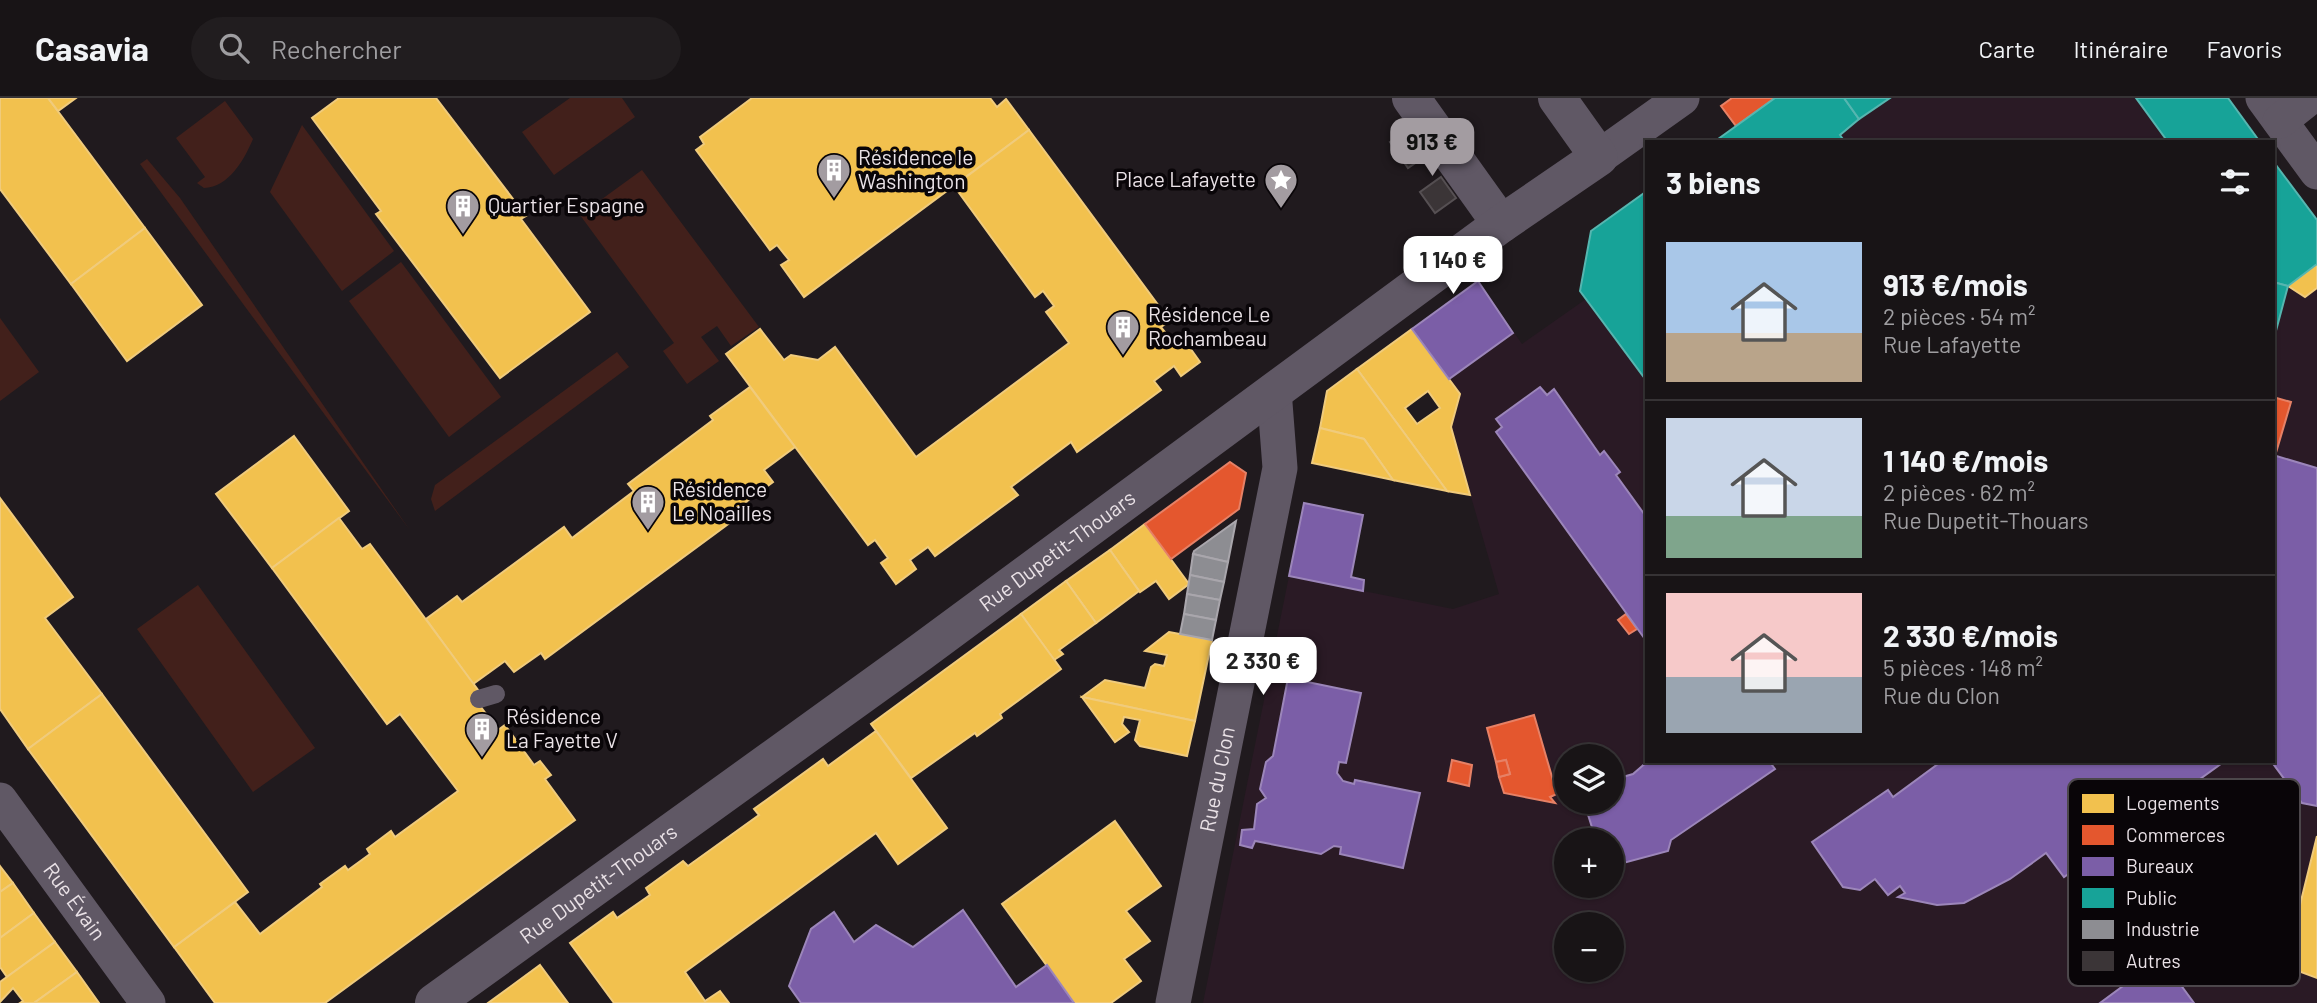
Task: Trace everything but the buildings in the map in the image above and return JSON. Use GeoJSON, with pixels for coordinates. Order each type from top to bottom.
{"type":"FeatureCollection","features":[{"type":"Feature","properties":{"kind":"street"},"geometry":{"type":"LineString","coordinates":[[1411,98],[1501,223]]}},
{"type":"Feature","properties":{"kind":"street"},"geometry":{"type":"LineString","coordinates":[[1557,98],[1599,157]]}},
{"type":"Feature","properties":{"kind":"street","name":"Rue Dupetit-Thouars"},"geometry":{"type":"LineString","coordinates":[[433,1003],[898,668],[1501,223],[1682,98]]}},
{"type":"Feature","properties":{"kind":"street"},"geometry":{"type":"LineString","coordinates":[[2309,98],[2271,109],[2317,172]]}},
{"type":"Feature","properties":{"kind":"street","name":"Rue du Clon"},"geometry":{"type":"LineString","coordinates":[[1174,1003],[1200,855],[1280,468],[1274,390]]}},
{"type":"Feature","properties":{"kind":"street","name":"Rue Évain"},"geometry":{"type":"LineString","coordinates":[[0,800],[148,1003]]}},
{"type":"Feature","properties":{"kind":"shaded area"},"geometry":{"type":"Polygon","coordinates":[[[570,98],[622,98],[635,117],[554,175],[522,132],[570,98]]]}},
{"type":"Feature","properties":{"kind":"shaded area"},"geometry":{"type":"Polygon","coordinates":[[[1732,98],[2228,98],[2259,140],[1717,140],[1736,126],[1721,106],[1732,98]]]}},
{"type":"Feature","properties":{"kind":"shaded area"},"geometry":{"type":"Polygon","coordinates":[[[225,101],[253,139],[228,178],[204,188],[197,183],[205,177],[176,138],[225,101]]]}},
{"type":"Feature","properties":{"kind":"shaded area"},"geometry":{"type":"Polygon","coordinates":[[[302,125],[394,251],[342,291],[270,192],[302,125]]]}},
{"type":"Feature","properties":{"kind":"shaded area"},"geometry":{"type":"Polygon","coordinates":[[[147,159],[180,198],[409,529],[140,164],[147,159]]]}},
{"type":"Feature","properties":{"kind":"shaded area"},"geometry":{"type":"Polygon","coordinates":[[[2275,164],[2317,220],[2317,836],[2300,905],[2300,779],[2068,779],[2068,986],[2300,986],[2300,972],[2317,978],[2317,1003],[1203,1003],[1289,576],[1453,609],[1499,594],[1451,427],[1460,394],[1412,329],[1478,281],[1522,344],[1586,299],[1591,231],[1645,192],[1645,763],[2275,763],[2275,164]]]}},
{"type":"Feature","properties":{"kind":"shaded area"},"geometry":{"type":"Polygon","coordinates":[[[642,170],[759,327],[731,346],[717,326],[701,337],[719,361],[687,384],[663,351],[674,343],[580,215],[642,170]]]}},
{"type":"Feature","properties":{"kind":"shaded area"},"geometry":{"type":"Polygon","coordinates":[[[401,262],[501,397],[449,437],[349,301],[401,262]]]}},
{"type":"Feature","properties":{"kind":"shaded area"},"geometry":{"type":"Polygon","coordinates":[[[0,318],[39,372],[0,401],[0,318]]]}},
{"type":"Feature","properties":{"kind":"shaded area"},"geometry":{"type":"Polygon","coordinates":[[[617,352],[629,367],[435,511],[431,499],[435,485],[617,352]]]}},
{"type":"Feature","properties":{"kind":"shaded area"},"geometry":{"type":"Polygon","coordinates":[[[198,585],[315,748],[253,792],[137,629],[198,585]]]}},
{"type":"Feature","properties":{"kind":"place","name":"Résidence le Washington"},"geometry":{"type":"Point","coordinates":[834,200]}},
{"type":"Feature","properties":{"kind":"place","name":"Place Lafayette"},"geometry":{"type":"Point","coordinates":[1281,210]}},
{"type":"Feature","properties":{"kind":"place","name":"Quartier Espagne"},"geometry":{"type":"Point","coordinates":[463,236]}},
{"type":"Feature","properties":{"kind":"place","name":"Résidence Le Rochambeau"},"geometry":{"type":"Point","coordinates":[1123,357]}},
{"type":"Feature","properties":{"kind":"place","name":"Résidence Le Noailles"},"geometry":{"type":"Point","coordinates":[648,532]}},
{"type":"Feature","properties":{"kind":"place","name":"Résidence La Fayette V"},"geometry":{"type":"Point","coordinates":[482,759]}}]}
